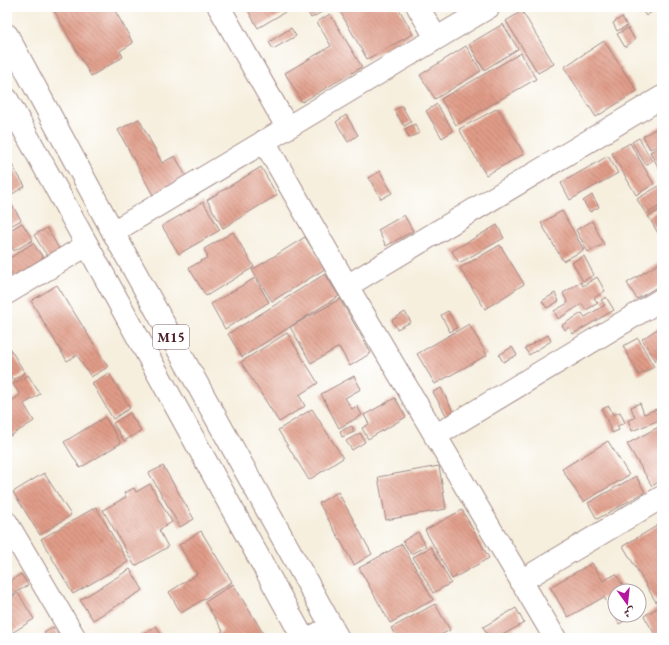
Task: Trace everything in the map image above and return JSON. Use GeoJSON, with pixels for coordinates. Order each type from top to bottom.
{"type":"FeatureCollection","features":[{"type":"Feature","properties":{"kind":"main road"},"geometry":{"type":"LineString","coordinates":[[219,7],[286,127]]}},
{"type":"Feature","properties":{"kind":"main road"},"geometry":{"type":"LineString","coordinates":[[418,7],[436,38]]}},
{"type":"Feature","properties":{"kind":"main road"},"geometry":{"type":"LineString","coordinates":[[113,232],[286,127],[489,7]]}},
{"type":"Feature","properties":{"kind":"main road","name":"M15"},"geometry":{"type":"LineString","coordinates":[[7,35],[113,232],[335,632]]}},
{"type":"Feature","properties":{"kind":"main road"},"geometry":{"type":"LineString","coordinates":[[347,286],[662,97]]}},
{"type":"Feature","properties":{"kind":"main road","name":"M15"},"geometry":{"type":"LineString","coordinates":[[7,99],[303,638]]}},
{"type":"Feature","properties":{"kind":"main road"},"geometry":{"type":"LineString","coordinates":[[264,141],[347,286],[555,638]]}},
{"type":"Feature","properties":{"kind":"main road"},"geometry":{"type":"LineString","coordinates":[[7,293],[87,245]]}},
{"type":"Feature","properties":{"kind":"main road"},"geometry":{"type":"LineString","coordinates":[[435,436],[662,299]]}},
{"type":"Feature","properties":{"kind":"main road"},"geometry":{"type":"LineString","coordinates":[[521,581],[662,497]]}},
{"type":"Feature","properties":{"kind":"main road"},"geometry":{"type":"LineString","coordinates":[[7,523],[75,638]]}},
{"type":"Feature","properties":{"kind":"main road"},"geometry":{"type":"LineString","coordinates":[[310,638],[335,632]]}},
{"type":"Feature","properties":{"kind":"building"},"geometry":{"type":"Polygon","coordinates":[[[52,7],[113,7],[133,43],[120,51],[123,57],[91,76],[52,7]]]}},
{"type":"Feature","properties":{"kind":"building"},"geometry":{"type":"Polygon","coordinates":[[[246,7],[283,7],[285,12],[258,28],[246,7]]]}},
{"type":"Feature","properties":{"kind":"building"},"geometry":{"type":"Polygon","coordinates":[[[305,7],[328,7],[329,8],[311,18],[305,7]]]}},
{"type":"Feature","properties":{"kind":"building"},"geometry":{"type":"Polygon","coordinates":[[[398,7],[413,34],[367,59],[338,8],[398,7]]]}},
{"type":"Feature","properties":{"kind":"building"},"geometry":{"type":"Polygon","coordinates":[[[640,7],[659,7],[646,16],[640,7]]]}},
{"type":"Feature","properties":{"kind":"building"},"geometry":{"type":"Polygon","coordinates":[[[522,11],[554,64],[538,73],[506,21],[522,11]]]}},
{"type":"Feature","properties":{"kind":"building"},"geometry":{"type":"Polygon","coordinates":[[[330,14],[362,67],[302,102],[285,73],[331,46],[317,22],[330,14]]]}},
{"type":"Feature","properties":{"kind":"building"},"geometry":{"type":"Polygon","coordinates":[[[622,17],[627,26],[617,31],[613,23],[622,17]]]}},
{"type":"Feature","properties":{"kind":"building"},"geometry":{"type":"Polygon","coordinates":[[[503,24],[518,49],[484,70],[469,44],[503,24]]]}},
{"type":"Feature","properties":{"kind":"building"},"geometry":{"type":"Polygon","coordinates":[[[291,28],[296,36],[273,49],[269,42],[291,28]]]}},
{"type":"Feature","properties":{"kind":"building"},"geometry":{"type":"Polygon","coordinates":[[[628,28],[635,40],[625,47],[617,34],[628,28]]]}},
{"type":"Feature","properties":{"kind":"building"},"geometry":{"type":"Polygon","coordinates":[[[604,41],[637,91],[596,117],[564,67],[604,41]]]}},
{"type":"Feature","properties":{"kind":"building"},"geometry":{"type":"Polygon","coordinates":[[[466,46],[481,71],[435,99],[420,75],[466,46]]]}},
{"type":"Feature","properties":{"kind":"building"},"geometry":{"type":"Polygon","coordinates":[[[521,53],[536,79],[456,125],[441,99],[521,53]]]}},
{"type":"Feature","properties":{"kind":"building"},"geometry":{"type":"Polygon","coordinates":[[[437,104],[453,131],[442,138],[426,111],[437,104]]]}},
{"type":"Feature","properties":{"kind":"building"},"geometry":{"type":"Polygon","coordinates":[[[402,106],[411,122],[404,126],[394,110],[402,106]]]}},
{"type":"Feature","properties":{"kind":"building"},"geometry":{"type":"Polygon","coordinates":[[[498,108],[524,154],[486,175],[459,129],[498,108]]]}},
{"type":"Feature","properties":{"kind":"building"},"geometry":{"type":"Polygon","coordinates":[[[346,115],[358,135],[348,142],[336,122],[346,115]]]}},
{"type":"Feature","properties":{"kind":"building"},"geometry":{"type":"Polygon","coordinates":[[[139,119],[162,163],[175,156],[187,178],[153,195],[118,130],[139,119]]]}},
{"type":"Feature","properties":{"kind":"building"},"geometry":{"type":"Polygon","coordinates":[[[415,124],[419,133],[409,138],[405,129],[415,124]]]}},
{"type":"Feature","properties":{"kind":"building"},"geometry":{"type":"Polygon","coordinates":[[[662,125],[662,143],[650,149],[643,136],[662,125]]]}},
{"type":"Feature","properties":{"kind":"building"},"geometry":{"type":"Polygon","coordinates":[[[639,138],[652,161],[646,165],[632,142],[639,138]]]}},
{"type":"Feature","properties":{"kind":"building"},"geometry":{"type":"Polygon","coordinates":[[[630,143],[654,184],[636,195],[612,153],[630,143]]]}},
{"type":"Feature","properties":{"kind":"building"},"geometry":{"type":"Polygon","coordinates":[[[662,145],[662,174],[650,152],[662,145]]]}},
{"type":"Feature","properties":{"kind":"building"},"geometry":{"type":"Polygon","coordinates":[[[608,156],[618,173],[570,200],[561,183],[608,156]]]}},
{"type":"Feature","properties":{"kind":"building"},"geometry":{"type":"Polygon","coordinates":[[[7,157],[25,186],[11,195],[7,188],[7,157]]]}},
{"type":"Feature","properties":{"kind":"building"},"geometry":{"type":"Polygon","coordinates":[[[261,167],[277,195],[223,228],[207,200],[261,167]]]}},
{"type":"Feature","properties":{"kind":"building"},"geometry":{"type":"Polygon","coordinates":[[[380,171],[392,193],[381,199],[369,178],[380,171]]]}},
{"type":"Feature","properties":{"kind":"building"},"geometry":{"type":"Polygon","coordinates":[[[662,184],[662,205],[646,214],[637,199],[662,184]]]}},
{"type":"Feature","properties":{"kind":"building"},"geometry":{"type":"Polygon","coordinates":[[[592,195],[599,207],[590,212],[583,201],[592,195]]]}},
{"type":"Feature","properties":{"kind":"building"},"geometry":{"type":"Polygon","coordinates":[[[203,202],[220,230],[179,254],[162,226],[203,202]]]}},
{"type":"Feature","properties":{"kind":"building"},"geometry":{"type":"Polygon","coordinates":[[[11,203],[21,220],[7,228],[7,205],[11,203]]]}},
{"type":"Feature","properties":{"kind":"building"},"geometry":{"type":"Polygon","coordinates":[[[662,209],[662,240],[648,216],[662,209]]]}},
{"type":"Feature","properties":{"kind":"building"},"geometry":{"type":"Polygon","coordinates":[[[562,211],[584,250],[563,261],[541,223],[562,211]]]}},
{"type":"Feature","properties":{"kind":"building"},"geometry":{"type":"Polygon","coordinates":[[[404,215],[413,231],[386,246],[378,230],[404,215]]]}},
{"type":"Feature","properties":{"kind":"building"},"geometry":{"type":"Polygon","coordinates":[[[592,221],[604,244],[588,252],[576,230],[592,221]]]}},
{"type":"Feature","properties":{"kind":"building"},"geometry":{"type":"Polygon","coordinates":[[[22,223],[33,240],[14,251],[7,239],[7,232],[22,223]]]}},
{"type":"Feature","properties":{"kind":"building"},"geometry":{"type":"Polygon","coordinates":[[[497,225],[504,238],[459,263],[452,251],[497,225]]]}},
{"type":"Feature","properties":{"kind":"building"},"geometry":{"type":"Polygon","coordinates":[[[47,228],[61,252],[49,259],[34,235],[47,228]]]}},
{"type":"Feature","properties":{"kind":"building"},"geometry":{"type":"Polygon","coordinates":[[[233,232],[254,267],[206,296],[189,268],[208,257],[204,249],[233,232]]]}},
{"type":"Feature","properties":{"kind":"building"},"geometry":{"type":"Polygon","coordinates":[[[305,237],[325,269],[272,301],[252,270],[305,237]]]}},
{"type":"Feature","properties":{"kind":"building"},"geometry":{"type":"Polygon","coordinates":[[[33,243],[46,262],[16,281],[7,266],[7,260],[33,243]]]}},
{"type":"Feature","properties":{"kind":"building"},"geometry":{"type":"Polygon","coordinates":[[[500,245],[524,284],[485,309],[460,268],[500,245]]]}},
{"type":"Feature","properties":{"kind":"building"},"geometry":{"type":"Polygon","coordinates":[[[584,256],[594,275],[583,281],[572,262],[584,256]]]}},
{"type":"Feature","properties":{"kind":"building"},"geometry":{"type":"Polygon","coordinates":[[[660,263],[662,265],[662,284],[637,299],[627,283],[660,263]]]}},
{"type":"Feature","properties":{"kind":"building"},"geometry":{"type":"Polygon","coordinates":[[[325,274],[339,296],[242,357],[228,334],[325,274]]]}},
{"type":"Feature","properties":{"kind":"building"},"geometry":{"type":"Polygon","coordinates":[[[597,277],[605,291],[594,298],[598,303],[586,310],[582,304],[558,319],[554,311],[568,303],[563,293],[581,282],[583,286],[597,277]]]}},
{"type":"Feature","properties":{"kind":"building"},"geometry":{"type":"Polygon","coordinates":[[[255,278],[269,302],[225,329],[211,304],[255,278]]]}},
{"type":"Feature","properties":{"kind":"building"},"geometry":{"type":"Polygon","coordinates":[[[57,285],[108,367],[91,377],[77,355],[67,361],[31,301],[57,285]]]}},
{"type":"Feature","properties":{"kind":"building"},"geometry":{"type":"Polygon","coordinates":[[[555,293],[559,301],[547,308],[542,301],[555,293]]]}},
{"type":"Feature","properties":{"kind":"building"},"geometry":{"type":"Polygon","coordinates":[[[606,297],[614,310],[573,334],[569,327],[565,330],[562,325],[582,313],[585,317],[605,305],[601,300],[606,297]]]}},
{"type":"Feature","properties":{"kind":"building"},"geometry":{"type":"Polygon","coordinates":[[[340,299],[371,353],[350,366],[339,347],[311,363],[290,327],[340,299]]]}},
{"type":"Feature","properties":{"kind":"building"},"geometry":{"type":"Polygon","coordinates":[[[448,311],[457,328],[450,332],[441,315],[448,311]]]}},
{"type":"Feature","properties":{"kind":"building"},"geometry":{"type":"Polygon","coordinates":[[[405,312],[411,322],[397,329],[392,320],[405,312]]]}},
{"type":"Feature","properties":{"kind":"building"},"geometry":{"type":"Polygon","coordinates":[[[469,324],[487,355],[435,384],[417,354],[469,324]]]}},
{"type":"Feature","properties":{"kind":"building"},"geometry":{"type":"Polygon","coordinates":[[[662,326],[662,357],[656,361],[642,339],[662,326]]]}},
{"type":"Feature","properties":{"kind":"building"},"geometry":{"type":"Polygon","coordinates":[[[287,333],[318,383],[299,395],[305,406],[279,422],[241,362],[287,333]]]}},
{"type":"Feature","properties":{"kind":"building"},"geometry":{"type":"Polygon","coordinates":[[[548,335],[551,341],[529,355],[525,348],[548,335]]]}},
{"type":"Feature","properties":{"kind":"building"},"geometry":{"type":"Polygon","coordinates":[[[638,338],[654,367],[639,375],[623,346],[638,338]]]}},
{"type":"Feature","properties":{"kind":"building"},"geometry":{"type":"Polygon","coordinates":[[[7,344],[25,373],[13,380],[8,372],[7,373],[7,344]]]}},
{"type":"Feature","properties":{"kind":"building"},"geometry":{"type":"Polygon","coordinates":[[[512,347],[517,355],[503,362],[499,355],[512,347]]]}},
{"type":"Feature","properties":{"kind":"building"},"geometry":{"type":"Polygon","coordinates":[[[109,373],[130,408],[113,419],[92,383],[109,373]]]}},
{"type":"Feature","properties":{"kind":"building"},"geometry":{"type":"Polygon","coordinates":[[[28,375],[40,394],[24,404],[34,421],[7,438],[7,404],[20,395],[13,384],[28,375]]]}},
{"type":"Feature","properties":{"kind":"building"},"geometry":{"type":"Polygon","coordinates":[[[354,376],[361,389],[345,398],[352,409],[357,406],[362,415],[339,428],[321,394],[354,376]]]}},
{"type":"Feature","properties":{"kind":"building"},"geometry":{"type":"Polygon","coordinates":[[[441,388],[454,413],[447,417],[433,392],[441,388]]]}},
{"type":"Feature","properties":{"kind":"building"},"geometry":{"type":"Polygon","coordinates":[[[395,398],[406,417],[368,439],[362,428],[369,424],[364,415],[395,398]]]}},
{"type":"Feature","properties":{"kind":"building"},"geometry":{"type":"Polygon","coordinates":[[[640,403],[644,414],[659,408],[662,419],[632,431],[628,420],[635,418],[631,407],[640,403]]]}},
{"type":"Feature","properties":{"kind":"building"},"geometry":{"type":"Polygon","coordinates":[[[609,406],[613,415],[620,412],[625,423],[617,426],[619,430],[612,433],[602,409],[609,406]]]}},
{"type":"Feature","properties":{"kind":"building"},"geometry":{"type":"Polygon","coordinates":[[[312,409],[343,458],[309,480],[278,430],[312,409]]]}},
{"type":"Feature","properties":{"kind":"building"},"geometry":{"type":"Polygon","coordinates":[[[130,413],[141,431],[124,441],[113,423],[130,413]]]}},
{"type":"Feature","properties":{"kind":"building"},"geometry":{"type":"Polygon","coordinates":[[[105,417],[121,443],[80,468],[64,442],[105,417]]]}},
{"type":"Feature","properties":{"kind":"building"},"geometry":{"type":"Polygon","coordinates":[[[662,425],[662,480],[652,486],[627,444],[662,425]]]}},
{"type":"Feature","properties":{"kind":"building"},"geometry":{"type":"Polygon","coordinates":[[[352,426],[354,432],[342,437],[340,431],[352,426]]]}},
{"type":"Feature","properties":{"kind":"building"},"geometry":{"type":"Polygon","coordinates":[[[360,433],[365,442],[352,450],[346,441],[360,433]]]}},
{"type":"Feature","properties":{"kind":"building"},"geometry":{"type":"Polygon","coordinates":[[[608,441],[629,475],[583,502],[562,469],[608,441]]]}},
{"type":"Feature","properties":{"kind":"building"},"geometry":{"type":"Polygon","coordinates":[[[163,466],[194,519],[180,527],[149,473],[163,466]]]}},
{"type":"Feature","properties":{"kind":"building"},"geometry":{"type":"Polygon","coordinates":[[[439,466],[446,509],[386,520],[378,477],[439,466]]]}},
{"type":"Feature","properties":{"kind":"building"},"geometry":{"type":"Polygon","coordinates":[[[44,473],[71,515],[40,535],[13,492],[44,473]]]}},
{"type":"Feature","properties":{"kind":"building"},"geometry":{"type":"Polygon","coordinates":[[[636,476],[645,492],[597,519],[588,503],[636,476]]]}},
{"type":"Feature","properties":{"kind":"building"},"geometry":{"type":"Polygon","coordinates":[[[150,484],[172,522],[159,530],[168,547],[135,566],[103,510],[126,497],[124,493],[134,488],[136,492],[150,484]]]}},
{"type":"Feature","properties":{"kind":"building"},"geometry":{"type":"Polygon","coordinates":[[[338,492],[372,554],[354,565],[319,503],[338,492]]]}},
{"type":"Feature","properties":{"kind":"building"},"geometry":{"type":"Polygon","coordinates":[[[96,507],[128,562],[73,594],[41,539],[96,507]]]}},
{"type":"Feature","properties":{"kind":"building"},"geometry":{"type":"Polygon","coordinates":[[[462,510],[489,558],[452,579],[425,530],[462,510]]]}},
{"type":"Feature","properties":{"kind":"building"},"geometry":{"type":"Polygon","coordinates":[[[660,524],[662,527],[662,598],[656,602],[647,587],[647,583],[645,583],[623,546],[660,524]]]}},
{"type":"Feature","properties":{"kind":"building"},"geometry":{"type":"Polygon","coordinates":[[[201,531],[232,582],[181,613],[169,592],[197,574],[179,545],[201,531]]]}},
{"type":"Feature","properties":{"kind":"building"},"geometry":{"type":"Polygon","coordinates":[[[418,532],[426,546],[411,554],[403,541],[418,532]]]}},
{"type":"Feature","properties":{"kind":"building"},"geometry":{"type":"Polygon","coordinates":[[[402,544],[433,600],[390,623],[359,568],[402,544]]]}},
{"type":"Feature","properties":{"kind":"building"},"geometry":{"type":"Polygon","coordinates":[[[431,547],[451,583],[433,593],[413,557],[431,547]]]}},
{"type":"Feature","properties":{"kind":"building"},"geometry":{"type":"Polygon","coordinates":[[[592,563],[603,581],[616,574],[621,583],[607,583],[607,602],[604,597],[568,617],[550,587],[592,563]]]}},
{"type":"Feature","properties":{"kind":"building"},"geometry":{"type":"Polygon","coordinates":[[[130,569],[143,590],[93,620],[80,600],[130,569]]]}},
{"type":"Feature","properties":{"kind":"building"},"geometry":{"type":"Polygon","coordinates":[[[21,574],[28,585],[7,598],[7,583],[21,574]]]}},
{"type":"Feature","properties":{"kind":"building"},"geometry":{"type":"Polygon","coordinates":[[[233,584],[266,638],[212,638],[223,631],[205,602],[233,584]]]}},
{"type":"Feature","properties":{"kind":"building"},"geometry":{"type":"Polygon","coordinates":[[[18,593],[34,619],[7,636],[7,600],[18,593]]]}},
{"type":"Feature","properties":{"kind":"building"},"geometry":{"type":"Polygon","coordinates":[[[435,604],[450,630],[441,635],[442,638],[397,638],[391,628],[435,604]]]}},
{"type":"Feature","properties":{"kind":"building"},"geometry":{"type":"Polygon","coordinates":[[[662,605],[662,638],[657,638],[647,621],[647,614],[662,605]]]}},
{"type":"Feature","properties":{"kind":"building"},"geometry":{"type":"Polygon","coordinates":[[[516,608],[524,623],[497,638],[489,638],[483,627],[516,608]]]}},
{"type":"Feature","properties":{"kind":"building"},"geometry":{"type":"Polygon","coordinates":[[[156,626],[163,638],[136,638],[156,626]]]}},
{"type":"Feature","properties":{"kind":"building"},"geometry":{"type":"Polygon","coordinates":[[[53,627],[61,638],[48,638],[44,633],[53,627]]]}}]}
